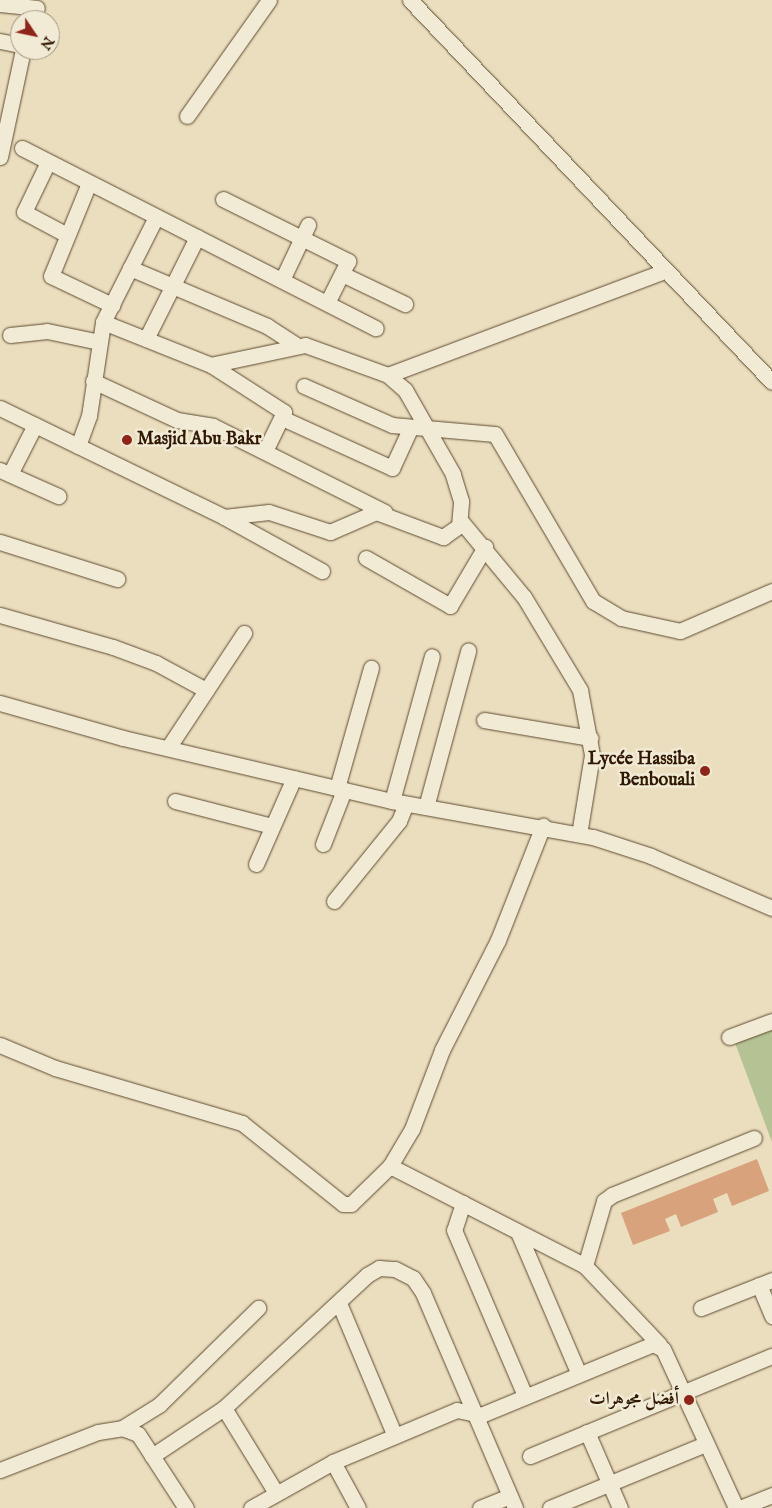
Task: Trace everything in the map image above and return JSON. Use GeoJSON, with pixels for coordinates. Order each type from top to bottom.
{"type":"FeatureCollection","features":[{"type":"Feature","properties":{"kind":"street"},"geometry":{"type":"LineString","coordinates":[[187,116],[269,0]]}},
{"type":"Feature","properties":{"kind":"street"},"geometry":{"type":"LineString","coordinates":[[410,0],[664,271],[772,382]]}},
{"type":"Feature","properties":{"kind":"street"},"geometry":{"type":"LineString","coordinates":[[0,4],[36,9]]}},
{"type":"Feature","properties":{"kind":"street"},"geometry":{"type":"LineString","coordinates":[[0,156],[21,60]]}},
{"type":"Feature","properties":{"kind":"street"},"geometry":{"type":"LineString","coordinates":[[22,148],[376,328]]}},
{"type":"Feature","properties":{"kind":"street"},"geometry":{"type":"LineString","coordinates":[[48,162],[24,212],[65,234]]}},
{"type":"Feature","properties":{"kind":"street"},"geometry":{"type":"LineString","coordinates":[[89,183],[65,234],[51,276],[112,306]]}},
{"type":"Feature","properties":{"kind":"street"},"geometry":{"type":"LineString","coordinates":[[223,199],[305,232],[348,261],[327,303]]}},
{"type":"Feature","properties":{"kind":"street"},"geometry":{"type":"LineString","coordinates":[[78,446],[85,434],[98,342],[103,322],[156,217]]}},
{"type":"Feature","properties":{"kind":"street"},"geometry":{"type":"LineString","coordinates":[[282,280],[305,232]]}},
{"type":"Feature","properties":{"kind":"street"},"geometry":{"type":"LineString","coordinates":[[146,339],[197,238]]}},
{"type":"Feature","properties":{"kind":"street"},"geometry":{"type":"LineString","coordinates":[[130,268],[259,322],[296,344]]}},
{"type":"Feature","properties":{"kind":"street"},"geometry":{"type":"LineString","coordinates":[[388,375],[664,271]]}},
{"type":"Feature","properties":{"kind":"street"},"geometry":{"type":"LineString","coordinates":[[342,274],[405,304]]}},
{"type":"Feature","properties":{"kind":"street"},"geometry":{"type":"LineString","coordinates":[[103,322],[212,365],[284,412],[265,451]]}},
{"type":"Feature","properties":{"kind":"street"},"geometry":{"type":"LineString","coordinates":[[10,335],[47,331],[98,342]]}},
{"type":"Feature","properties":{"kind":"street"},"geometry":{"type":"LineString","coordinates":[[93,380],[177,420],[213,426],[395,518],[443,537],[452,534],[460,520],[461,501],[453,474],[405,390],[388,375],[314,346],[296,344],[212,365]]}},
{"type":"Feature","properties":{"kind":"street"},"geometry":{"type":"LineString","coordinates":[[304,386],[380,421],[410,429],[426,427],[495,434],[592,600],[621,618],[680,631],[772,591]]}},
{"type":"Feature","properties":{"kind":"street"},"geometry":{"type":"LineString","coordinates":[[0,408],[224,517],[322,571]]}},
{"type":"Feature","properties":{"kind":"street"},"geometry":{"type":"LineString","coordinates":[[282,418],[392,468],[410,429]]}},
{"type":"Feature","properties":{"kind":"street"},"geometry":{"type":"LineString","coordinates":[[35,425],[5,472],[58,496]]}},
{"type":"Feature","properties":{"kind":"street"},"geometry":{"type":"LineString","coordinates":[[224,517],[269,512],[330,532],[340,530],[365,514],[395,518]]}},
{"type":"Feature","properties":{"kind":"street"},"geometry":{"type":"LineString","coordinates":[[460,520],[486,547],[524,597],[580,690],[592,754],[578,834]]}},
{"type":"Feature","properties":{"kind":"street"},"geometry":{"type":"LineString","coordinates":[[0,542],[117,579]]}},
{"type":"Feature","properties":{"kind":"street"},"geometry":{"type":"LineString","coordinates":[[366,558],[450,606],[486,547]]}},
{"type":"Feature","properties":{"kind":"street"},"geometry":{"type":"LineString","coordinates":[[0,615],[112,647],[156,663],[206,690]]}},
{"type":"Feature","properties":{"kind":"street"},"geometry":{"type":"LineString","coordinates":[[168,748],[244,634]]}},
{"type":"Feature","properties":{"kind":"street"},"geometry":{"type":"LineString","coordinates":[[426,807],[468,651]]}},
{"type":"Feature","properties":{"kind":"street"},"geometry":{"type":"LineString","coordinates":[[334,900],[399,820],[399,803],[432,656]]}},
{"type":"Feature","properties":{"kind":"street"},"geometry":{"type":"LineString","coordinates":[[323,844],[341,789],[371,668]]}},
{"type":"Feature","properties":{"kind":"street"},"geometry":{"type":"LineString","coordinates":[[0,703],[168,748],[399,803],[543,826],[578,834],[651,856],[772,908]]}},
{"type":"Feature","properties":{"kind":"street"},"geometry":{"type":"LineString","coordinates":[[484,720],[590,738]]}},
{"type":"Feature","properties":{"kind":"street"},"geometry":{"type":"LineString","coordinates":[[256,864],[294,778]]}},
{"type":"Feature","properties":{"kind":"street"},"geometry":{"type":"LineString","coordinates":[[176,802],[272,826]]}},
{"type":"Feature","properties":{"kind":"street"},"geometry":{"type":"LineString","coordinates":[[0,1045],[54,1068],[242,1123],[343,1204],[365,1195],[390,1166],[412,1129],[442,1050],[498,940],[543,826]]}},
{"type":"Feature","properties":{"kind":"street"},"geometry":{"type":"LineString","coordinates":[[729,1036],[772,1021]]}},
{"type":"Feature","properties":{"kind":"street"},"geometry":{"type":"LineString","coordinates":[[585,1266],[604,1201],[612,1195],[754,1138]]}},
{"type":"Feature","properties":{"kind":"street"},"geometry":{"type":"LineString","coordinates":[[390,1166],[585,1266],[659,1344],[736,1508]]}},
{"type":"Feature","properties":{"kind":"street"},"geometry":{"type":"LineString","coordinates":[[463,1203],[454,1230],[525,1396]]}},
{"type":"Feature","properties":{"kind":"street"},"geometry":{"type":"LineString","coordinates":[[518,1232],[579,1374]]}},
{"type":"Feature","properties":{"kind":"street"},"geometry":{"type":"LineString","coordinates":[[152,1456],[224,1408],[379,1268],[395,1269],[413,1278],[424,1293],[513,1502],[480,1508]]}},
{"type":"Feature","properties":{"kind":"street"},"geometry":{"type":"LineString","coordinates":[[701,1308],[766,1283],[772,1316]]}},
{"type":"Feature","properties":{"kind":"street"},"geometry":{"type":"LineString","coordinates":[[339,1304],[395,1436]]}},
{"type":"Feature","properties":{"kind":"street"},"geometry":{"type":"LineString","coordinates":[[0,1470],[98,1432],[122,1428],[159,1405],[258,1308]]}},
{"type":"Feature","properties":{"kind":"street"},"geometry":{"type":"LineString","coordinates":[[251,1508],[333,1462],[457,1410],[475,1414],[659,1344]]}},
{"type":"Feature","properties":{"kind":"street"},"geometry":{"type":"LineString","coordinates":[[530,1456],[772,1356]]}},
{"type":"Feature","properties":{"kind":"street"},"geometry":{"type":"LineString","coordinates":[[224,1408],[276,1493]]}},
{"type":"Feature","properties":{"kind":"street"},"geometry":{"type":"LineString","coordinates":[[122,1428],[138,1434],[186,1508]]}},
{"type":"Feature","properties":{"kind":"street"},"geometry":{"type":"LineString","coordinates":[[587,1432],[620,1508]]}},
{"type":"Feature","properties":{"kind":"street"},"geometry":{"type":"LineString","coordinates":[[550,1508],[705,1444]]}},
{"type":"Feature","properties":{"kind":"street"},"geometry":{"type":"LineString","coordinates":[[333,1462],[358,1508]]}},
{"type":"Feature","properties":{"kind":"street"},"geometry":{"type":"LineString","coordinates":[[741,1508],[772,1495]]}},
{"type":"Feature","properties":{"kind":"green space"},"geometry":{"type":"Polygon","coordinates":[[[772,1029],[772,1142],[735,1043],[772,1029]]]}},
{"type":"Feature","properties":{"kind":"building"},"geometry":{"type":"Polygon","coordinates":[[[757,1159],[769,1191],[732,1206],[727,1193],[713,1199],[718,1212],[681,1227],[676,1214],[665,1219],[670,1231],[633,1245],[621,1213],[757,1159]]]}},
{"type":"Feature","properties":{"kind":"place","name":"Masjid Abu Bakr"},"geometry":{"type":"Point","coordinates":[127,440]}},
{"type":"Feature","properties":{"kind":"place","name":"Lycée Hassiba Benbouali"},"geometry":{"type":"Point","coordinates":[705,771]}},
{"type":"Feature","properties":{"kind":"place","name":"أفضل مجوهرات"},"geometry":{"type":"Point","coordinates":[689,1400]}}]}
